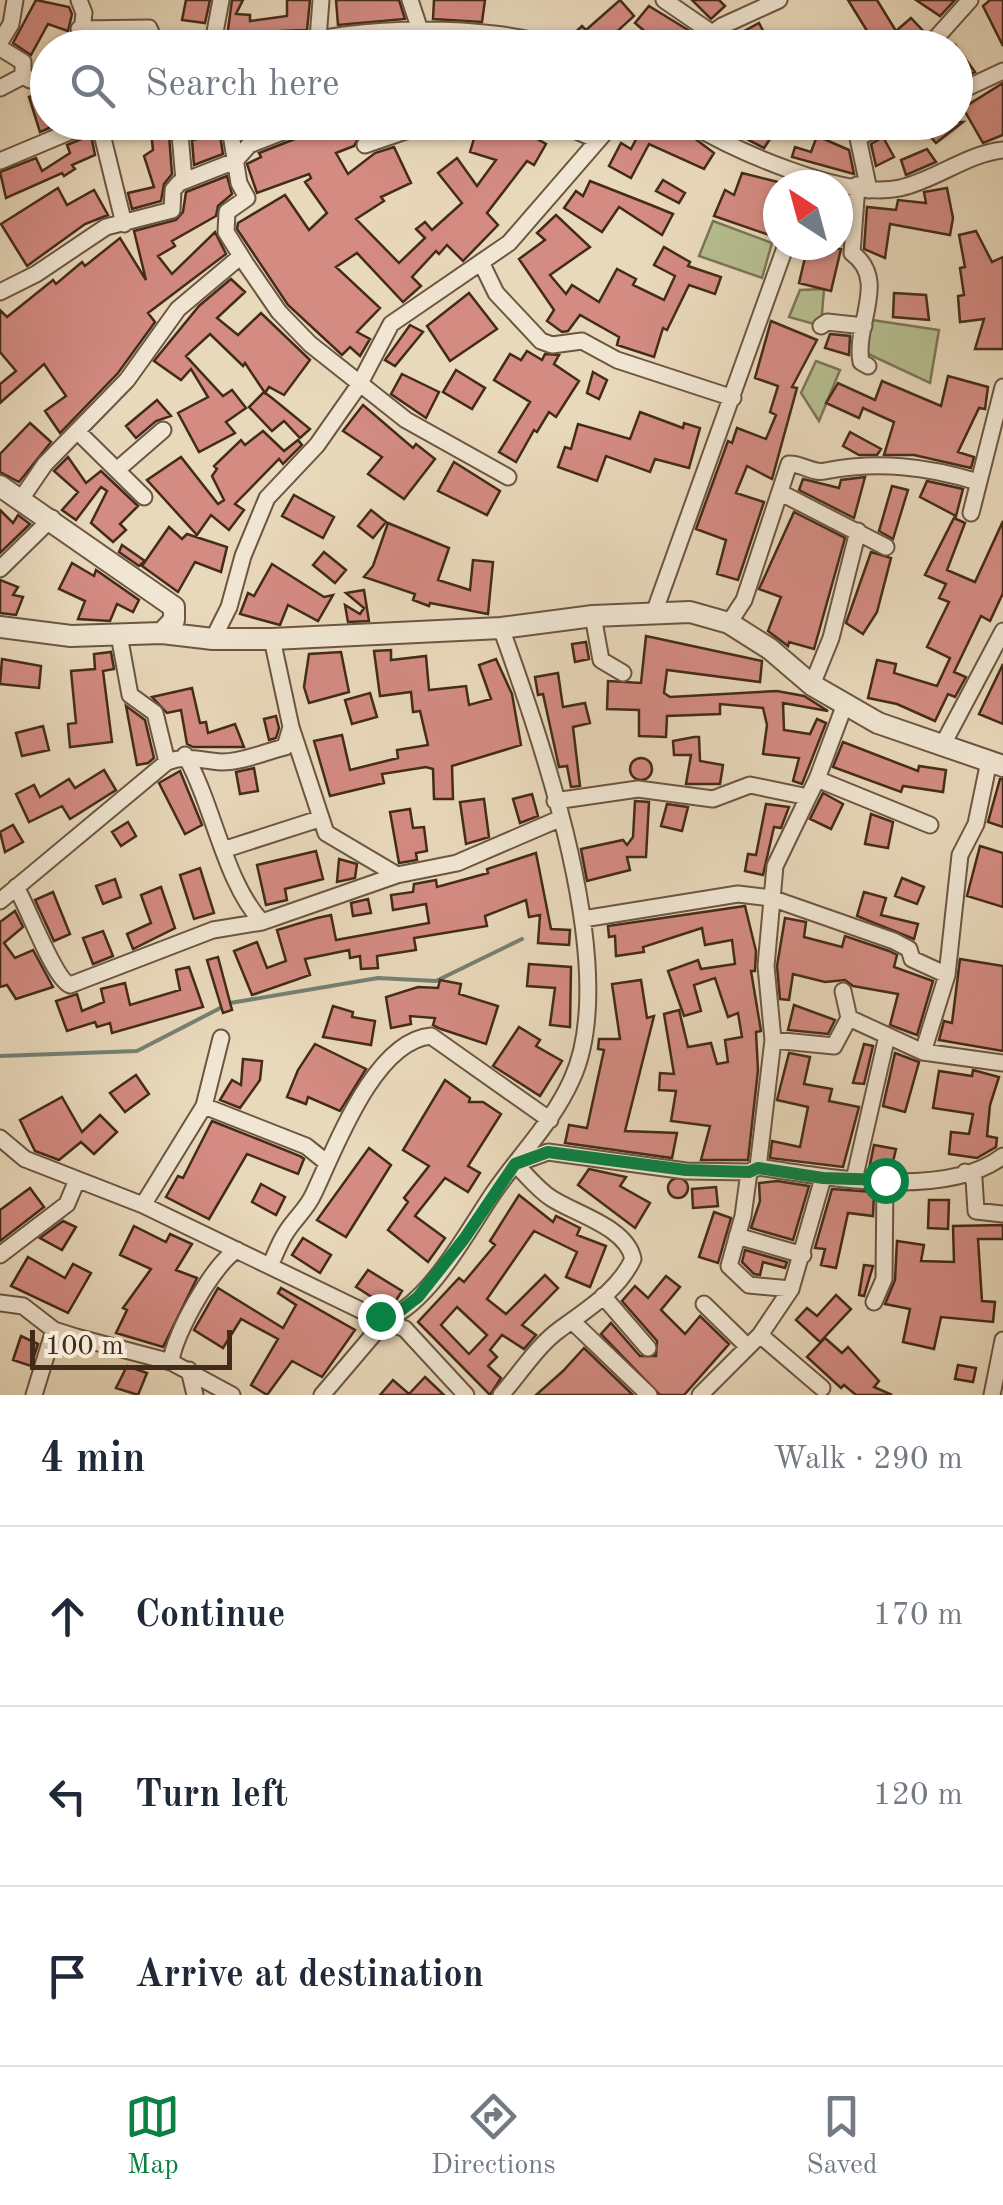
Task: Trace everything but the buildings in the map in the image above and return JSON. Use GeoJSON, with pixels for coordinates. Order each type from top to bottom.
{"type":"FeatureCollection","features":[{"type":"Feature","properties":{"kind":"street"},"geometry":{"type":"LineString","coordinates":[[15,0],[11,24],[0,45],[23,62],[23,76]]}},
{"type":"Feature","properties":{"kind":"street"},"geometry":{"type":"LineString","coordinates":[[79,0],[84,12],[79,29],[150,30]]}},
{"type":"Feature","properties":{"kind":"street"},"geometry":{"type":"LineString","coordinates":[[215,30],[221,0]]}},
{"type":"Feature","properties":{"kind":"street"},"geometry":{"type":"LineString","coordinates":[[319,30],[321,0]]}},
{"type":"Feature","properties":{"kind":"street"},"geometry":{"type":"LineString","coordinates":[[410,0],[420,30]]}},
{"type":"Feature","properties":{"kind":"street"},"geometry":{"type":"LineString","coordinates":[[664,0],[708,30]]}},
{"type":"Feature","properties":{"kind":"street"},"geometry":{"type":"LineString","coordinates":[[718,30],[779,0]]}},
{"type":"Feature","properties":{"kind":"street"},"geometry":{"type":"LineString","coordinates":[[942,30],[970,0]]}},
{"type":"Feature","properties":{"kind":"street"},"geometry":{"type":"LineString","coordinates":[[973,86],[1003,71]]}},
{"type":"Feature","properties":{"kind":"street"},"geometry":{"type":"LineString","coordinates":[[23,76],[30,80]]}},
{"type":"Feature","properties":{"kind":"street"},"geometry":{"type":"LineString","coordinates":[[0,88],[23,76]]}},
{"type":"Feature","properties":{"kind":"street"},"geometry":{"type":"LineString","coordinates":[[0,162],[53,140]]}},
{"type":"Feature","properties":{"kind":"street"},"geometry":{"type":"LineString","coordinates":[[101,140],[124,224]]}},
{"type":"Feature","properties":{"kind":"street"},"geometry":{"type":"LineString","coordinates":[[181,140],[184,181]]}},
{"type":"Feature","properties":{"kind":"street"},"geometry":{"type":"LineString","coordinates":[[232,140],[247,198],[227,212],[226,232],[279,312],[359,386],[406,420],[508,478]]}},
{"type":"Feature","properties":{"kind":"street"},"geometry":{"type":"LineString","coordinates":[[0,292],[36,274],[106,227],[172,210],[174,190],[184,181],[235,161],[249,145],[262,140]]}},
{"type":"Feature","properties":{"kind":"street"},"geometry":{"type":"LineString","coordinates":[[365,146],[383,140]]}},
{"type":"Feature","properties":{"kind":"street"},"geometry":{"type":"LineString","coordinates":[[213,639],[229,607],[243,556],[267,498],[316,444],[359,386],[390,324],[508,243],[597,140]]}},
{"type":"Feature","properties":{"kind":"street"},"geometry":{"type":"LineString","coordinates":[[718,140],[783,170]]}},
{"type":"Feature","properties":{"kind":"street"},"geometry":{"type":"LineString","coordinates":[[858,140],[863,187],[852,253],[867,264],[872,277],[859,348],[861,362],[868,366]]}},
{"type":"Feature","properties":{"kind":"street"},"geometry":{"type":"LineString","coordinates":[[853,186],[898,189],[1003,150]]}},
{"type":"Feature","properties":{"kind":"street"},"geometry":{"type":"LineString","coordinates":[[21,499],[77,430],[127,380],[178,310],[241,256]]}},
{"type":"Feature","properties":{"kind":"street"},"geometry":{"type":"LineString","coordinates":[[654,614],[703,467],[733,398],[781,260]]}},
{"type":"Feature","properties":{"kind":"street"},"geometry":{"type":"LineString","coordinates":[[481,263],[496,293],[540,341],[552,345],[582,341],[617,360],[733,398]]}},
{"type":"Feature","properties":{"kind":"street"},"geometry":{"type":"LineString","coordinates":[[822,326],[827,322],[864,326]]}},
{"type":"Feature","properties":{"kind":"street"},"geometry":{"type":"LineString","coordinates":[[971,513],[1003,388]]}},
{"type":"Feature","properties":{"kind":"street"},"geometry":{"type":"LineString","coordinates":[[77,430],[144,497]]}},
{"type":"Feature","properties":{"kind":"street"},"geometry":{"type":"LineString","coordinates":[[118,469],[163,430]]}},
{"type":"Feature","properties":{"kind":"street"},"geometry":{"type":"LineString","coordinates":[[986,459],[1003,464]]}},
{"type":"Feature","properties":{"kind":"street"},"geometry":{"type":"LineString","coordinates":[[729,623],[744,600],[782,494],[784,471],[792,462],[822,472],[838,466],[930,467],[978,482]]}},
{"type":"Feature","properties":{"kind":"street"},"geometry":{"type":"LineString","coordinates":[[0,486],[52,518],[174,607],[174,620],[162,633]]}},
{"type":"Feature","properties":{"kind":"street"},"geometry":{"type":"LineString","coordinates":[[782,494],[886,547]]}},
{"type":"Feature","properties":{"kind":"street"},"geometry":{"type":"LineString","coordinates":[[0,569],[52,518]]}},
{"type":"Feature","properties":{"kind":"street"},"geometry":{"type":"LineString","coordinates":[[812,686],[831,638],[858,531]]}},
{"type":"Feature","properties":{"kind":"street"},"geometry":{"type":"LineString","coordinates":[[0,627],[71,636],[162,633],[213,639],[272,639],[502,628],[593,616],[690,612],[729,623],[770,649],[812,686],[878,723],[996,764],[976,824],[960,855],[947,976],[923,1052]]}},
{"type":"Feature","properties":{"kind":"street"},"geometry":{"type":"LineString","coordinates":[[593,616],[601,660],[623,674]]}},
{"type":"Feature","properties":{"kind":"street"},"geometry":{"type":"LineString","coordinates":[[322,1395],[383,1322],[418,1297],[550,1120],[583,1050],[590,1001],[583,919],[540,737],[502,628]]}},
{"type":"Feature","properties":{"kind":"street"},"geometry":{"type":"LineString","coordinates":[[942,746],[1003,630]]}},
{"type":"Feature","properties":{"kind":"street"},"geometry":{"type":"LineString","coordinates":[[119,635],[130,695],[155,714],[167,762]]}},
{"type":"Feature","properties":{"kind":"street"},"geometry":{"type":"LineString","coordinates":[[272,639],[291,728],[319,819],[336,842],[397,875]]}},
{"type":"Feature","properties":{"kind":"street"},"geometry":{"type":"LineString","coordinates":[[791,1290],[760,1283],[749,1285],[729,1266],[753,1170],[773,1040],[766,966],[771,898],[780,850],[817,779],[845,704]]}},
{"type":"Feature","properties":{"kind":"street"},"geometry":{"type":"LineString","coordinates":[[0,900],[167,762],[186,755],[219,762],[246,758],[284,747],[291,728]]}},
{"type":"Feature","properties":{"kind":"street"},"geometry":{"type":"LineString","coordinates":[[186,755],[246,904],[262,922]]}},
{"type":"Feature","properties":{"kind":"street"},"geometry":{"type":"LineString","coordinates":[[817,779],[930,825]]}},
{"type":"Feature","properties":{"kind":"street"},"geometry":{"type":"LineString","coordinates":[[555,801],[638,789],[713,799],[750,785],[808,797]]}},
{"type":"Feature","properties":{"kind":"street"},"geometry":{"type":"LineString","coordinates":[[226,849],[319,819]]}},
{"type":"Feature","properties":{"kind":"street"},"geometry":{"type":"LineString","coordinates":[[16,887],[35,918],[59,978],[70,986],[212,930],[262,922],[397,875],[457,863],[559,819]]}},
{"type":"Feature","properties":{"kind":"street"},"geometry":{"type":"LineString","coordinates":[[583,919],[738,894],[771,898],[894,942],[909,949],[912,959],[947,976]]}},
{"type":"Feature","properties":{"kind":"street"},"geometry":{"type":"LineString","coordinates":[[773,1040],[834,1046],[849,1018],[844,991]]}},
{"type":"Feature","properties":{"kind":"street"},"geometry":{"type":"LineString","coordinates":[[849,1018],[923,1052],[1003,1063]]}},
{"type":"Feature","properties":{"kind":"street"},"geometry":{"type":"LineString","coordinates":[[270,1266],[287,1230],[315,1192],[326,1162],[364,1093],[384,1066],[424,1036],[450,1046],[550,1120]]}},
{"type":"Feature","properties":{"kind":"street"},"geometry":{"type":"LineString","coordinates":[[854,1180],[887,1036]]}},
{"type":"Feature","properties":{"kind":"street"},"geometry":{"type":"LineString","coordinates":[[143,1205],[204,1106],[221,1038]]}},
{"type":"Feature","properties":{"kind":"street"},"geometry":{"type":"LineString","coordinates":[[204,1106],[306,1146],[326,1162]]}},
{"type":"Feature","properties":{"kind":"street"},"geometry":{"type":"LineString","coordinates":[[0,1138],[25,1159],[143,1205],[383,1322],[405,1329],[466,1395]]}},
{"type":"Feature","properties":{"kind":"street"},"geometry":{"type":"LineString","coordinates":[[515,1164],[548,1152],[686,1170],[921,1180],[988,1168],[1003,1156]]}},
{"type":"Feature","properties":{"kind":"street"},"geometry":{"type":"LineString","coordinates":[[501,1395],[558,1330],[603,1296],[631,1264],[631,1251],[605,1226],[549,1197],[515,1164]]}},
{"type":"Feature","properties":{"kind":"street"},"geometry":{"type":"LineString","coordinates":[[965,1172],[974,1180],[976,1211],[1003,1214]]}},
{"type":"Feature","properties":{"kind":"street"},"geometry":{"type":"LineString","coordinates":[[700,1395],[754,1341],[791,1290],[823,1178]]}},
{"type":"Feature","properties":{"kind":"street"},"geometry":{"type":"LineString","coordinates":[[0,1255],[67,1204],[77,1180]]}},
{"type":"Feature","properties":{"kind":"street"},"geometry":{"type":"LineString","coordinates":[[874,1302],[884,1280],[885,1180]]}},
{"type":"Feature","properties":{"kind":"street"},"geometry":{"type":"LineString","coordinates":[[737,1236],[803,1255]]}},
{"type":"Feature","properties":{"kind":"street"},"geometry":{"type":"LineString","coordinates":[[172,1362],[172,1346],[220,1262],[237,1250]]}},
{"type":"Feature","properties":{"kind":"street"},"geometry":{"type":"LineString","coordinates":[[603,1296],[648,1348]]}},
{"type":"Feature","properties":{"kind":"street"},"geometry":{"type":"LineString","coordinates":[[0,1303],[23,1306],[54,1330],[172,1362],[216,1390],[232,1395]]}},
{"type":"Feature","properties":{"kind":"street"},"geometry":{"type":"LineString","coordinates":[[704,1304],[822,1388]]}},
{"type":"Feature","properties":{"kind":"street"},"geometry":{"type":"LineString","coordinates":[[573,1322],[649,1395]]}},
{"type":"Feature","properties":{"kind":"street"},"geometry":{"type":"LineString","coordinates":[[34,1395],[54,1330]]}},
{"type":"Feature","properties":{"kind":"street"},"geometry":{"type":"LineString","coordinates":[[992,1395],[1003,1340]]}},
{"type":"Feature","properties":{"kind":"street"},"geometry":{"type":"LineString","coordinates":[[189,1370],[196,1395]]}},
{"type":"Feature","properties":{"kind":"green space"},"geometry":{"type":"Polygon","coordinates":[[[713,221],[763,240],[763,260],[767,260],[762,278],[699,256],[713,221]]]}},
{"type":"Feature","properties":{"kind":"green space"},"geometry":{"type":"Polygon","coordinates":[[[824,289],[821,326],[789,317],[800,290],[824,289]]]}},
{"type":"Feature","properties":{"kind":"green space"},"geometry":{"type":"Polygon","coordinates":[[[872,320],[939,330],[930,383],[866,353],[872,320]]]}},
{"type":"Feature","properties":{"kind":"green space"},"geometry":{"type":"Polygon","coordinates":[[[816,361],[840,370],[819,421],[801,393],[816,361]]]}},
{"type":"Feature","properties":{"kind":"waterway"},"geometry":{"type":"LineString","coordinates":[[0,1056],[137,1051],[230,1003],[378,978],[436,981],[522,939]]}},
{"type":"Feature","properties":{"kind":"route"},"geometry":{"type":"LineString","coordinates":[[380,1316],[392,1317],[418,1297],[515,1164],[548,1152],[686,1170],[722,1168],[749,1172],[758,1168],[823,1178],[885,1180]]}}]}
